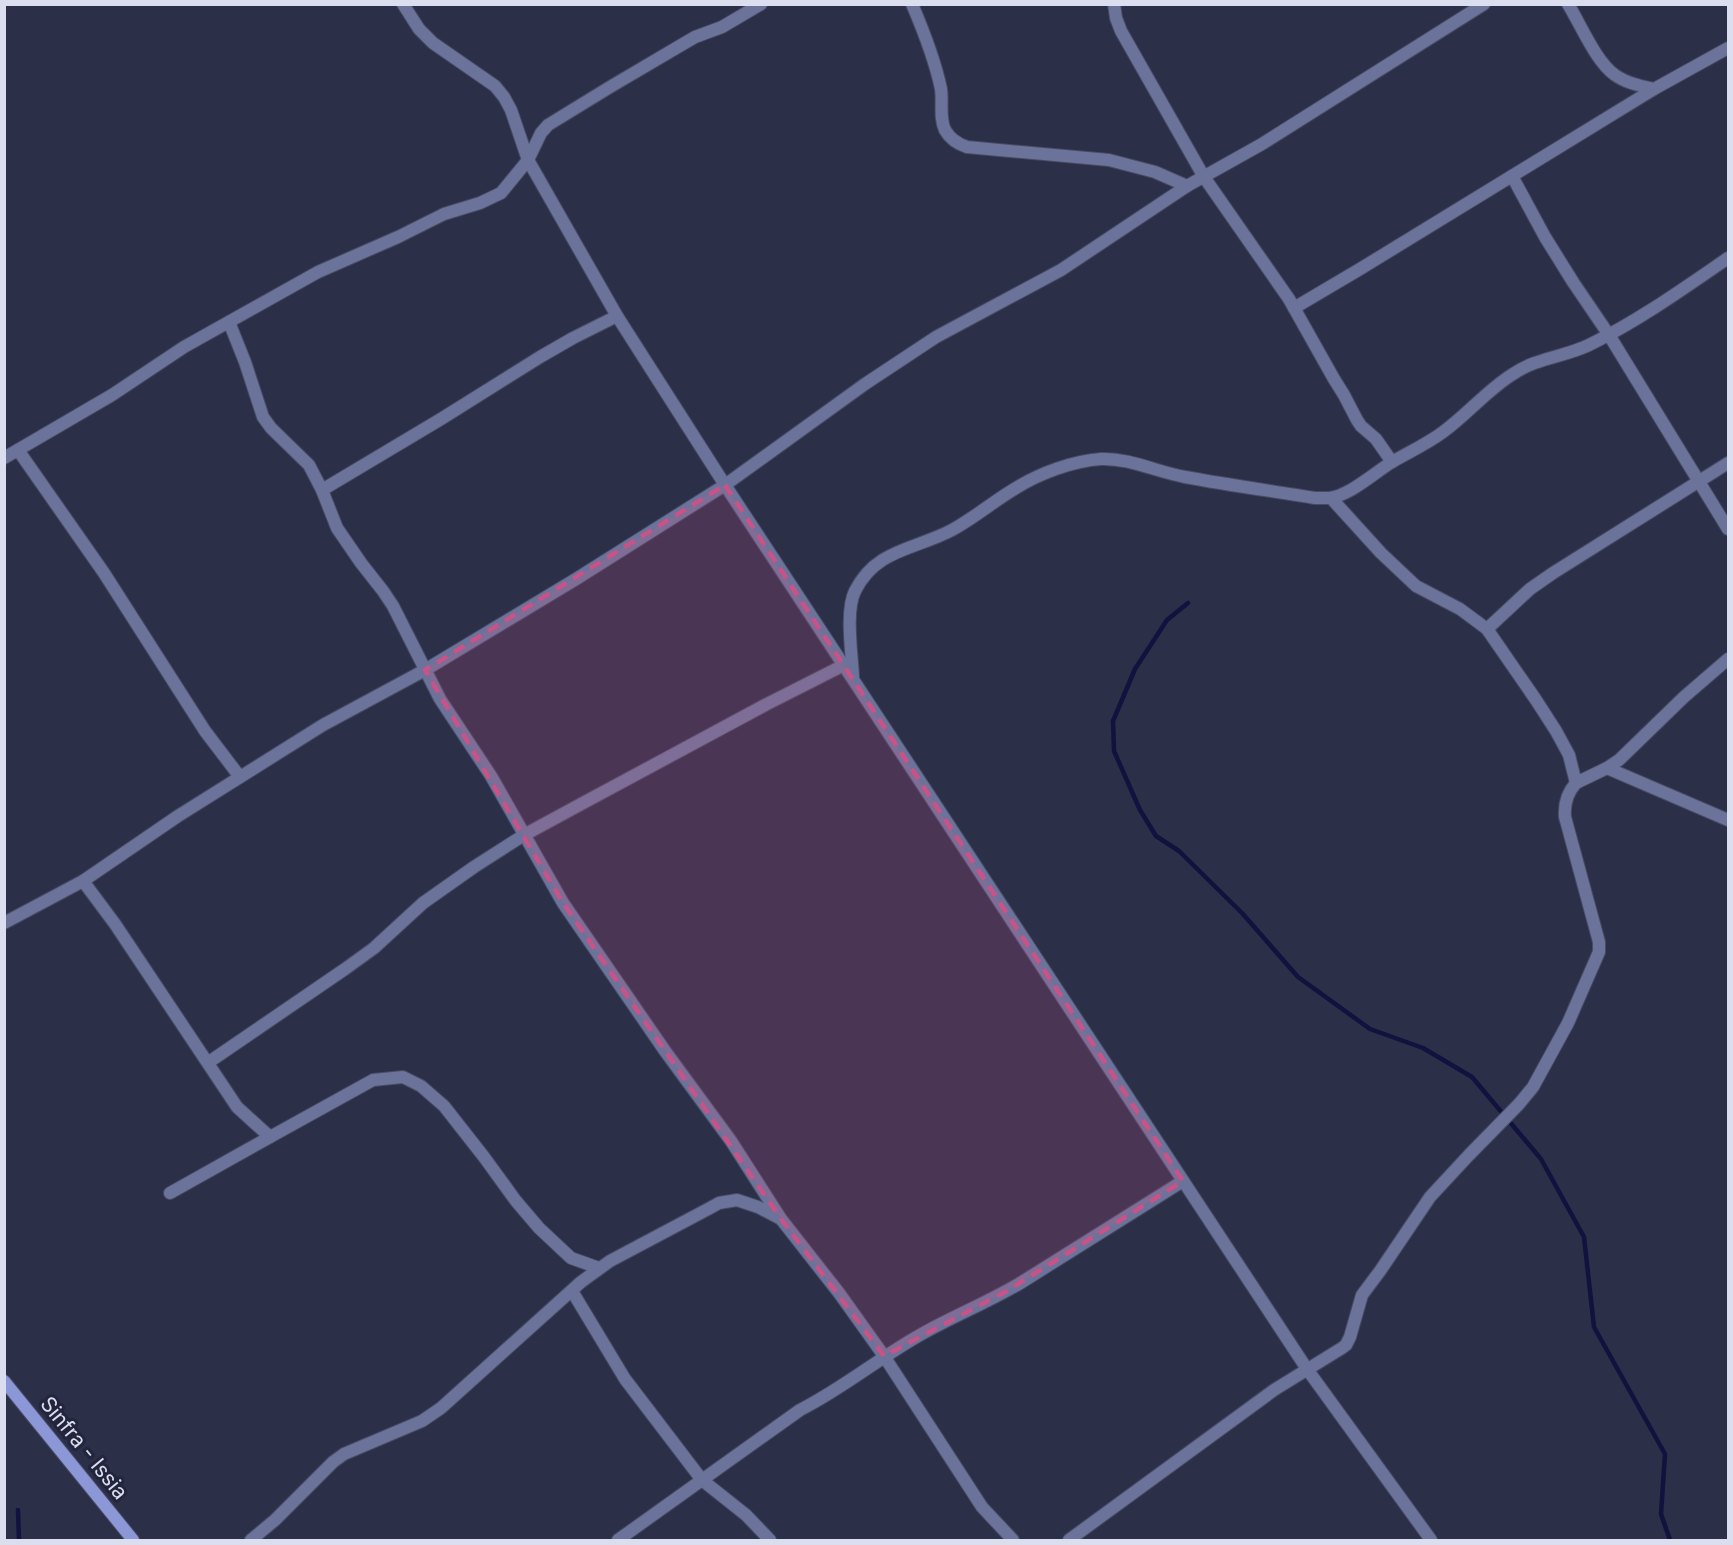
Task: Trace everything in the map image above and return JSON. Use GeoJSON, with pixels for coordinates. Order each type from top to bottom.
{"type":"FeatureCollection","features":[{"type":"Feature","properties":{"kind":"main road","name":"Sinfra - Issia"},"geometry":{"type":"LineString","coordinates":[[4,1380],[133,1540]]}},
{"type":"Feature","properties":{"kind":"street"},"geometry":{"type":"LineString","coordinates":[[403,4],[418,29],[433,43],[495,86],[511,110],[528,160],[617,316],[725,485],[1307,1369],[1431,1540]]}},
{"type":"Feature","properties":{"kind":"street"},"geometry":{"type":"LineString","coordinates":[[4,458],[97,405],[161,361],[336,263],[398,237],[444,214],[480,203],[501,193],[528,160],[541,133],[548,125],[695,37],[722,27],[761,4]]}},
{"type":"Feature","properties":{"kind":"street"},"geometry":{"type":"LineString","coordinates":[[912,4],[937,72],[943,101],[944,127],[954,141],[967,147],[1109,160],[1155,172],[1187,186]]}},
{"type":"Feature","properties":{"kind":"street"},"geometry":{"type":"LineString","coordinates":[[1114,4],[1121,31],[1204,177],[1294,308],[1357,420],[1376,439],[1392,462]]}},
{"type":"Feature","properties":{"kind":"street"},"geometry":{"type":"LineString","coordinates":[[4,923],[83,880],[128,852],[178,816],[323,725],[425,670],[576,579],[725,485],[865,384],[936,337],[1060,270],[1187,186],[1262,144],[1484,4]]}},
{"type":"Feature","properties":{"kind":"street"},"geometry":{"type":"LineString","coordinates":[[1568,4],[1608,69],[1625,81],[1654,89]]}},
{"type":"Feature","properties":{"kind":"street"},"geometry":{"type":"LineString","coordinates":[[1294,308],[1654,89],[1728,48]]}},
{"type":"Feature","properties":{"kind":"street"},"geometry":{"type":"LineString","coordinates":[[1512,176],[1572,282],[1609,335],[1728,529]]}},
{"type":"Feature","properties":{"kind":"street"},"geometry":{"type":"LineString","coordinates":[[853,681],[850,610],[854,592],[869,570],[898,550],[953,530],[1018,487],[1077,463],[1101,459],[1118,460],[1184,477],[1315,498],[1331,498],[1345,493],[1392,462],[1428,443],[1445,431],[1484,395],[1514,373],[1538,361],[1583,348],[1609,335],[1653,309],[1728,258]]}},
{"type":"Feature","properties":{"kind":"street"},"geometry":{"type":"LineString","coordinates":[[322,490],[540,357],[617,316]]}},
{"type":"Feature","properties":{"kind":"street"},"geometry":{"type":"LineString","coordinates":[[229,322],[263,417],[271,428],[309,465],[337,528],[393,606],[448,711],[490,776],[563,903],[665,1051],[731,1141],[781,1219],[884,1356],[982,1507],[1012,1540]]}},
{"type":"Feature","properties":{"kind":"street"},"geometry":{"type":"LineString","coordinates":[[18,450],[104,573],[205,731],[240,777]]}},
{"type":"Feature","properties":{"kind":"street"},"geometry":{"type":"LineString","coordinates":[[1487,629],[1530,589],[1552,573],[1728,463]]}},
{"type":"Feature","properties":{"kind":"street"},"geometry":{"type":"LineString","coordinates":[[1331,498],[1381,553],[1416,586],[1460,609],[1487,629],[1556,731],[1569,755],[1576,783]]}},
{"type":"Feature","properties":{"kind":"street"},"geometry":{"type":"LineString","coordinates":[[1069,1540],[1274,1390],[1348,1342],[1362,1295],[1434,1192],[1530,1092],[1568,1023],[1599,952],[1594,920],[1565,817],[1568,795],[1576,783],[1607,768],[1634,747],[1684,697],[1728,659]]}},
{"type":"Feature","properties":{"kind":"street"},"geometry":{"type":"LineString","coordinates":[[209,1062],[374,948],[443,888],[524,836],[767,704],[844,665]]}},
{"type":"Feature","properties":{"kind":"street"},"geometry":{"type":"LineString","coordinates":[[1607,768],[1728,820]]}},
{"type":"Feature","properties":{"kind":"street"},"geometry":{"type":"LineString","coordinates":[[83,880],[209,1062],[237,1107],[270,1137]]}},
{"type":"Feature","properties":{"kind":"street"},"geometry":{"type":"LineString","coordinates":[[170,1193],[373,1080],[404,1077],[421,1086],[444,1106],[538,1228],[571,1258],[599,1268]]}},
{"type":"Feature","properties":{"kind":"street"},"geometry":{"type":"LineString","coordinates":[[618,1540],[800,1410],[827,1395],[884,1356],[935,1326],[1007,1292],[1183,1181]]}},
{"type":"Feature","properties":{"kind":"street"},"geometry":{"type":"LineString","coordinates":[[251,1540],[344,1454],[422,1421],[441,1408],[599,1268],[710,1208],[728,1201],[737,1200],[748,1203],[781,1219]]}},
{"type":"Feature","properties":{"kind":"street"},"geometry":{"type":"LineString","coordinates":[[572,1291],[625,1379],[702,1480],[746,1515],[770,1540]]}},
{"type":"Feature","properties":{"kind":"highlighted area"},"geometry":{"type":"Polygon","coordinates":[[[725,485],[1183,1181],[1007,1291],[884,1356],[781,1219],[563,903],[425,670],[725,485]]]}},
{"type":"Feature","properties":{"kind":"waterway"},"geometry":{"type":"LineString","coordinates":[[1188,603],[1167,620],[1135,669],[1113,721],[1114,751],[1140,810],[1156,836],[1179,851],[1242,913],[1298,977],[1370,1029],[1423,1048],[1472,1077],[1541,1159],[1584,1237],[1594,1327],[1665,1454],[1661,1514],[1670,1540]]}},
{"type":"Feature","properties":{"kind":"waterway"},"geometry":{"type":"LineString","coordinates":[[18,1510],[19,1540]]}}]}
